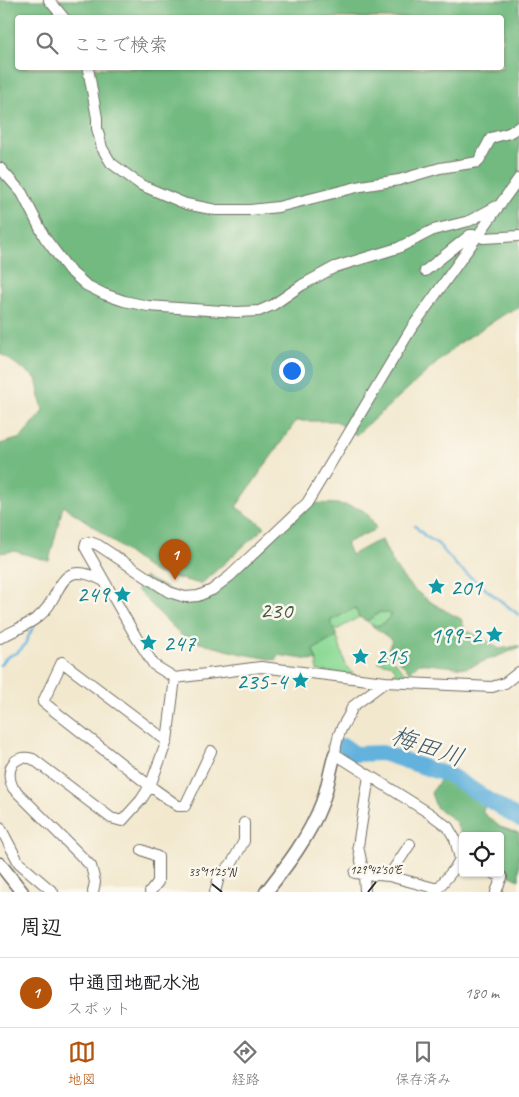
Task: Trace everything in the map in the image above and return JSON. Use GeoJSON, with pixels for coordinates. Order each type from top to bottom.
{"type":"FeatureCollection","features":[{"type":"Feature","properties":{"kind":"street"},"geometry":{"type":"LineString","coordinates":[[49,0],[62,15]]}},
{"type":"Feature","properties":{"kind":"street"},"geometry":{"type":"LineString","coordinates":[[88,70],[97,128],[102,148],[111,163],[141,185],[154,191],[186,204],[216,210],[250,210],[278,207],[361,186],[399,180],[440,168],[478,162],[491,138],[509,133],[519,127]]}},
{"type":"Feature","properties":{"kind":"street"},"geometry":{"type":"LineString","coordinates":[[0,168],[22,193],[45,238],[69,270],[86,285],[104,294],[148,306],[238,312],[259,311],[273,305],[302,285],[335,267],[398,248],[433,230],[469,221],[500,204]]}},
{"type":"Feature","properties":{"kind":"street"},"geometry":{"type":"LineString","coordinates":[[519,178],[394,356],[366,407],[307,504],[252,556],[212,590],[198,596],[186,597],[169,592],[98,545],[90,542],[86,543],[85,547],[87,554],[154,665],[175,678],[261,667],[300,671],[325,678],[354,676],[366,687],[386,688],[413,682],[498,688],[519,672]]}},
{"type":"Feature","properties":{"kind":"street"},"geometry":{"type":"LineString","coordinates":[[426,271],[470,235],[478,235],[483,238],[519,236]]}},
{"type":"Feature","properties":{"kind":"street"},"geometry":{"type":"LineString","coordinates":[[0,638],[38,617],[48,606],[61,582],[76,573],[89,573],[105,582]]}},
{"type":"Feature","properties":{"kind":"street"},"geometry":{"type":"LineString","coordinates":[[167,741],[62,662],[43,702],[178,806],[185,806],[211,751]]}},
{"type":"Feature","properties":{"kind":"street"},"geometry":{"type":"LineString","coordinates":[[93,892],[95,882],[91,866],[13,788],[8,779],[11,766],[14,762],[25,757],[33,759],[111,818],[122,821],[141,800],[150,786],[167,741],[175,678]]}},
{"type":"Feature","properties":{"kind":"street"},"geometry":{"type":"LineString","coordinates":[[366,687],[386,688]]}},
{"type":"Feature","properties":{"kind":"street"},"geometry":{"type":"LineString","coordinates":[[266,892],[294,856],[309,832],[322,802],[340,731],[345,720],[351,714],[352,707],[366,687]]}},
{"type":"Feature","properties":{"kind":"street"},"geometry":{"type":"LineString","coordinates":[[335,754],[448,826],[456,839],[459,850]]}},
{"type":"Feature","properties":{"kind":"street"},"geometry":{"type":"LineString","coordinates":[[365,892],[360,874],[358,846],[369,776]]}},
{"type":"Feature","properties":{"kind":"street"},"geometry":{"type":"LineString","coordinates":[[215,892],[220,877],[232,863],[244,841],[244,823]]}},
{"type":"Feature","properties":{"kind":"street"},"geometry":{"type":"LineString","coordinates":[[0,827],[19,863],[53,892]]}},
{"type":"Feature","properties":{"kind":"street"},"geometry":{"type":"LineString","coordinates":[[389,876],[410,844]]}},
{"type":"Feature","properties":{"kind":"street"},"geometry":{"type":"LineString","coordinates":[[142,850],[158,857],[158,882],[150,892]]}},
{"type":"Feature","properties":{"kind":"street"},"geometry":{"type":"LineString","coordinates":[[0,864],[22,892]]}},
{"type":"Feature","properties":{"kind":"street"},"geometry":{"type":"LineString","coordinates":[[360,874],[389,876],[436,891],[459,864]]}},
{"type":"Feature","properties":{"kind":"street"},"geometry":{"type":"LineString","coordinates":[[496,892],[502,877]]}},
{"type":"Feature","properties":{"kind":"green space"},"geometry":{"type":"Polygon","coordinates":[[[0,0],[519,0],[519,308],[508,312],[458,344],[356,435],[336,421],[296,421],[236,507],[265,527],[201,584],[153,572],[89,523],[63,506],[49,561],[14,551],[0,553],[0,444],[21,438],[43,411],[36,378],[0,353],[0,0]]]}},
{"type":"Feature","properties":{"kind":"green space","name":"230"},"geometry":{"type":"Polygon","coordinates":[[[307,503],[342,505],[362,510],[370,518],[376,529],[346,543],[351,555],[382,540],[396,568],[404,579],[434,604],[461,619],[465,630],[487,640],[499,649],[517,646],[519,648],[466,668],[419,663],[410,672],[388,649],[392,640],[371,625],[383,624],[391,614],[380,612],[367,621],[359,617],[355,608],[330,621],[337,636],[313,650],[317,661],[278,655],[276,660],[238,653],[185,639],[137,590],[144,577],[185,597],[212,590],[307,503]]]}},
{"type":"Feature","properties":{"kind":"green space"},"geometry":{"type":"Polygon","coordinates":[[[355,608],[359,617],[335,631],[330,621],[355,608]]]}},
{"type":"Feature","properties":{"kind":"green space"},"geometry":{"type":"Polygon","coordinates":[[[380,612],[391,614],[383,623],[377,626],[367,621],[380,612]]]}},
{"type":"Feature","properties":{"kind":"green space"},"geometry":{"type":"Polygon","coordinates":[[[337,636],[345,664],[354,675],[317,671],[317,661],[313,650],[337,636]]]}},
{"type":"Feature","properties":{"kind":"green space"},"geometry":{"type":"Polygon","coordinates":[[[384,651],[411,679],[393,675],[396,669],[390,664],[378,662],[384,651]]]}},
{"type":"Feature","properties":{"kind":"green space"},"geometry":{"type":"Polygon","coordinates":[[[442,778],[486,805],[482,812],[500,827],[519,833],[519,880],[504,873],[504,832],[460,832],[455,821],[436,807],[431,793],[442,778]]]}},
{"type":"Feature","properties":{"kind":"waterway"},"geometry":{"type":"LineString","coordinates":[[415,526],[425,536],[438,544],[458,567],[519,615]]}},
{"type":"Feature","properties":{"kind":"waterway"},"geometry":{"type":"LineString","coordinates":[[0,665],[7,657],[18,652],[24,646],[34,625]]}},
{"type":"Feature","properties":{"kind":"waterway","name":"梅田川"},"geometry":{"type":"LineString","coordinates":[[344,746],[355,754],[382,753],[451,776],[519,819]]}},
{"type":"Feature","properties":{"kind":"place","name":"中通団地配水池"},"geometry":{"type":"Point","coordinates":[175,580]}},
{"type":"Feature","properties":{"kind":"place","name":"201"},"geometry":{"type":"Point","coordinates":[436,587]}},
{"type":"Feature","properties":{"kind":"place","name":"249"},"geometry":{"type":"Point","coordinates":[123,594]}},
{"type":"Feature","properties":{"kind":"place","name":"199-2"},"geometry":{"type":"Point","coordinates":[495,635]}},
{"type":"Feature","properties":{"kind":"place","name":"247"},"geometry":{"type":"Point","coordinates":[149,643]}},
{"type":"Feature","properties":{"kind":"place","name":"215"},"geometry":{"type":"Point","coordinates":[361,656]}},
{"type":"Feature","properties":{"kind":"place","name":"235-4"},"geometry":{"type":"Point","coordinates":[301,681]}}]}
